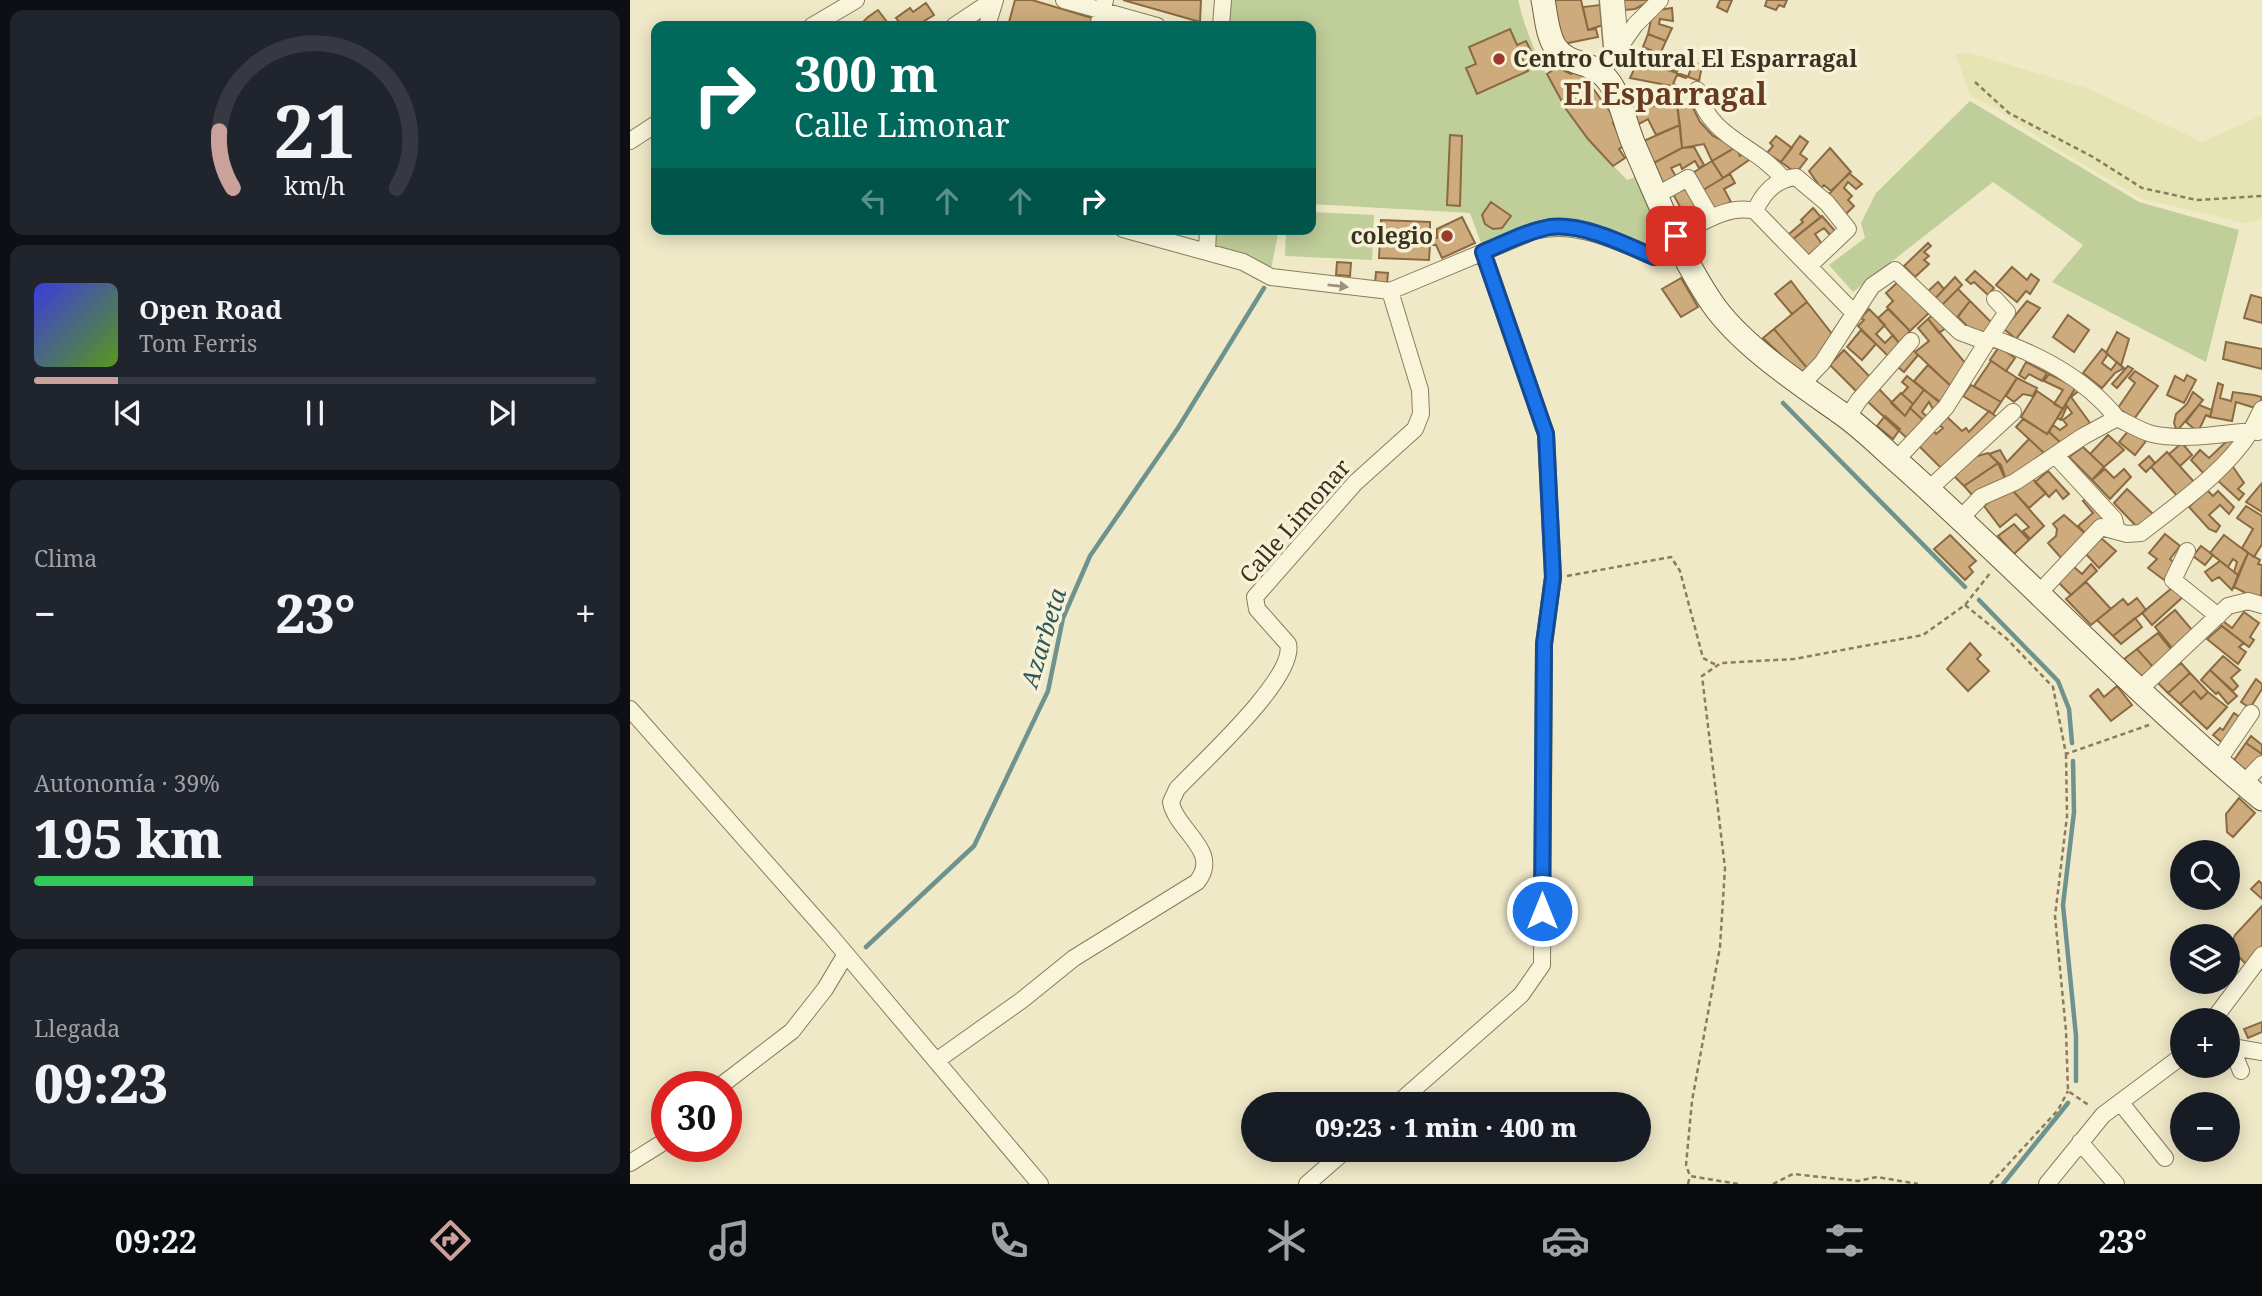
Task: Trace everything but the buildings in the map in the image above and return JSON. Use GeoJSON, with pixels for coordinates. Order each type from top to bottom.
{"type":"FeatureCollection","features":[{"type":"Feature","properties":{"kind":"main road"},"geometry":{"type":"LineString","coordinates":[[1543,0],[1556,49],[1567,57],[1611,58],[1616,95],[1633,143],[1678,240],[1701,284],[1725,320],[1800,386],[1847,418],[1929,489],[2001,560],[2262,799]]}},
{"type":"Feature","properties":{"kind":"street"},"geometry":{"type":"LineString","coordinates":[[820,21],[856,0]]}},
{"type":"Feature","properties":{"kind":"street"},"geometry":{"type":"LineString","coordinates":[[962,21],[994,0]]}},
{"type":"Feature","properties":{"kind":"street"},"geometry":{"type":"LineString","coordinates":[[988,21],[994,0]]}},
{"type":"Feature","properties":{"kind":"street"},"geometry":{"type":"LineString","coordinates":[[1065,0],[1137,21]]}},
{"type":"Feature","properties":{"kind":"street"},"geometry":{"type":"LineString","coordinates":[[1221,21],[1223,0]]}},
{"type":"Feature","properties":{"kind":"street"},"geometry":{"type":"LineString","coordinates":[[1606,0],[1611,58]]}},
{"type":"Feature","properties":{"kind":"street"},"geometry":{"type":"LineString","coordinates":[[1611,58],[1616,0]]}},
{"type":"Feature","properties":{"kind":"street"},"geometry":{"type":"LineString","coordinates":[[1611,58],[1635,25],[1660,0]]}},
{"type":"Feature","properties":{"kind":"street"},"geometry":{"type":"LineString","coordinates":[[1697,90],[1701,106],[1723,132],[1776,170],[1783,179]]}},
{"type":"Feature","properties":{"kind":"street"},"geometry":{"type":"LineString","coordinates":[[630,141],[651,127]]}},
{"type":"Feature","properties":{"kind":"street"},"geometry":{"type":"LineString","coordinates":[[1755,211],[1760,200],[1783,179],[1796,177],[1827,203],[1848,229],[1809,266]]}},
{"type":"Feature","properties":{"kind":"street"},"geometry":{"type":"LineString","coordinates":[[1657,195],[1688,178],[1711,218]]}},
{"type":"Feature","properties":{"kind":"street"},"geometry":{"type":"LineString","coordinates":[[1145,235],[1250,264],[1271,277],[1390,291],[1534,231],[1556,227],[1595,234],[1654,257],[1711,218],[1743,208],[1755,211],[1854,313]]}},
{"type":"Feature","properties":{"kind":"street"},"geometry":{"type":"LineString","coordinates":[[1207,252],[1208,235]]}},
{"type":"Feature","properties":{"kind":"street"},"geometry":{"type":"LineString","coordinates":[[1411,1092],[1521,995],[1542,965],[1544,644],[1553,577],[1546,434],[1483,252]]}},
{"type":"Feature","properties":{"kind":"street"},"geometry":{"type":"LineString","coordinates":[[1800,386],[1822,363],[1872,286],[1895,270],[1959,331],[2036,354],[2098,395],[2117,418],[2150,433],[2174,437],[2257,432]]}},
{"type":"Feature","properties":{"kind":"street","name":"Calle Limonar"},"geometry":{"type":"LineString","coordinates":[[936,1061],[1074,958],[1197,881],[1202,875],[1206,866],[1205,856],[1176,814],[1171,802],[1177,789],[1269,691],[1287,662],[1288,644],[1257,609],[1255,597],[1355,483],[1419,423],[1422,405],[1420,390],[1390,291]]}},
{"type":"Feature","properties":{"kind":"street"},"geometry":{"type":"LineString","coordinates":[[1896,460],[1946,407],[2007,312],[1995,299]]}},
{"type":"Feature","properties":{"kind":"street"},"geometry":{"type":"LineString","coordinates":[[1847,418],[1859,400],[1911,341]]}},
{"type":"Feature","properties":{"kind":"street"},"geometry":{"type":"LineString","coordinates":[[2038,594],[2101,527],[2141,533],[2210,478],[2257,432],[2262,409]]}},
{"type":"Feature","properties":{"kind":"street"},"geometry":{"type":"LineString","coordinates":[[1929,489],[2013,412]]}},
{"type":"Feature","properties":{"kind":"street"},"geometry":{"type":"LineString","coordinates":[[1961,518],[1981,496],[2015,482],[2117,418]]}},
{"type":"Feature","properties":{"kind":"street"},"geometry":{"type":"LineString","coordinates":[[2056,455],[2114,519],[2117,531]]}},
{"type":"Feature","properties":{"kind":"street"},"geometry":{"type":"LineString","coordinates":[[2187,551],[2173,580],[2218,616]]}},
{"type":"Feature","properties":{"kind":"street"},"geometry":{"type":"LineString","coordinates":[[2140,689],[2228,606],[2248,601],[2262,605]]}},
{"type":"Feature","properties":{"kind":"street"},"geometry":{"type":"LineString","coordinates":[[630,709],[846,954],[1040,1184]]}},
{"type":"Feature","properties":{"kind":"street"},"geometry":{"type":"LineString","coordinates":[[2218,761],[2251,713]]}},
{"type":"Feature","properties":{"kind":"street"},"geometry":{"type":"LineString","coordinates":[[2243,783],[2262,764]]}},
{"type":"Feature","properties":{"kind":"street"},"geometry":{"type":"LineString","coordinates":[[740,1071],[792,1031],[825,989],[846,954]]}},
{"type":"Feature","properties":{"kind":"street"},"geometry":{"type":"LineString","coordinates":[[2222,1008],[2262,955]]}},
{"type":"Feature","properties":{"kind":"street"},"geometry":{"type":"LineString","coordinates":[[2240,1046],[2262,1052]]}},
{"type":"Feature","properties":{"kind":"street"},"geometry":{"type":"LineString","coordinates":[[2047,1184],[2103,1115],[2170,1065]]}},
{"type":"Feature","properties":{"kind":"street"},"geometry":{"type":"LineString","coordinates":[[2119,1102],[2165,1158]]}},
{"type":"Feature","properties":{"kind":"street"},"geometry":{"type":"LineString","coordinates":[[2080,1142],[2116,1184]]}},
{"type":"Feature","properties":{"kind":"street"},"geometry":{"type":"LineString","coordinates":[[630,1163],[651,1150]]}},
{"type":"Feature","properties":{"kind":"street"},"geometry":{"type":"LineString","coordinates":[[1307,1184],[1332,1162]]}},
{"type":"Feature","properties":{"kind":"path"},"geometry":{"type":"LineString","coordinates":[[1975,82],[2009,113],[2093,157],[2142,188],[2197,200],[2262,196]]}},
{"type":"Feature","properties":{"kind":"path"},"geometry":{"type":"LineString","coordinates":[[1553,577],[1575,576],[1671,557],[1680,570],[1703,657],[1717,666]]}},
{"type":"Feature","properties":{"kind":"path"},"geometry":{"type":"LineString","coordinates":[[1688,1184],[1690,1176],[1686,1165],[1692,1101],[1720,947],[1725,869],[1702,676],[1721,663],[1794,659],[1923,635],[1965,605],[2001,560]]}},
{"type":"Feature","properties":{"kind":"path"},"geometry":{"type":"LineString","coordinates":[[1965,605],[2007,639],[2053,687],[2066,754],[2067,816],[2055,916],[2062,976],[2068,1091],[2058,1110],[1990,1184]]}},
{"type":"Feature","properties":{"kind":"path"},"geometry":{"type":"LineString","coordinates":[[2066,754],[2172,718]]}},
{"type":"Feature","properties":{"kind":"path"},"geometry":{"type":"LineString","coordinates":[[2068,1091],[2103,1115]]}},
{"type":"Feature","properties":{"kind":"path"},"geometry":{"type":"LineString","coordinates":[[1773,1184],[1793,1174],[1858,1181],[1877,1177],[1918,1184]]}},
{"type":"Feature","properties":{"kind":"path"},"geometry":{"type":"LineString","coordinates":[[1690,1176],[1738,1184]]}},
{"type":"Feature","properties":{"kind":"green space"},"geometry":{"type":"Polygon","coordinates":[[[1227,0],[1518,0],[1535,51],[1560,97],[1591,140],[1627,180],[1636,177],[1667,241],[1652,249],[1589,225],[1482,246],[1470,213],[1316,204],[1316,21],[1226,21],[1227,0]]]}},
{"type":"Feature","properties":{"kind":"green space"},"geometry":{"type":"Polygon","coordinates":[[[1969,53],[2087,88],[2202,142],[2262,115],[2262,219],[2245,223],[2142,199],[1971,96],[1955,54],[1969,53]]]}},
{"type":"Feature","properties":{"kind":"green space"},"geometry":{"type":"Polygon","coordinates":[[[1970,101],[2139,202],[2239,230],[2206,362],[2052,282],[2083,245],[1993,182],[1853,292],[1829,265],[1865,238],[1861,223],[1876,193],[1970,101]]]}},
{"type":"Feature","properties":{"kind":"green space"},"geometry":{"type":"Polygon","coordinates":[[[1316,212],[1374,215],[1372,260],[1285,256],[1286,235],[1316,235],[1316,212]]]}},
{"type":"Feature","properties":{"kind":"green space"},"geometry":{"type":"Polygon","coordinates":[[[1215,235],[1278,235],[1271,269],[1254,258],[1214,247],[1215,235]]]}},
{"type":"Feature","properties":{"kind":"waterway","name":"Azarbeta"},"geometry":{"type":"LineString","coordinates":[[866,947],[974,846],[1048,691],[1063,618],[1090,556],[1178,428],[1264,288]]}},
{"type":"Feature","properties":{"kind":"waterway"},"geometry":{"type":"LineString","coordinates":[[1783,403],[1965,587]]}},
{"type":"Feature","properties":{"kind":"waterway"},"geometry":{"type":"LineString","coordinates":[[1979,600],[2058,681],[2069,709],[2072,743]]}},
{"type":"Feature","properties":{"kind":"waterway"},"geometry":{"type":"LineString","coordinates":[[2073,761],[2074,812],[2063,905],[2076,1036],[2076,1081]]}},
{"type":"Feature","properties":{"kind":"waterway"},"geometry":{"type":"LineString","coordinates":[[2003,1184],[2068,1103]]}},
{"type":"Feature","properties":{"kind":"place","name":"Centro Cultural El Esparragal"},"geometry":{"type":"Point","coordinates":[1499,59]}},
{"type":"Feature","properties":{"kind":"place","name":"colegio"},"geometry":{"type":"Point","coordinates":[1447,236]}},
{"type":"Feature","properties":{"kind":"district","name":"El Esparragal"},"geometry":{"type":"Point","coordinates":[1665,95]}},
{"type":"Feature","properties":{"kind":"route"},"geometry":{"type":"LineString","coordinates":[[1542,911],[1544,644],[1553,577],[1546,434],[1483,252],[1550,227],[1595,234],[1654,257],[1680,244],[1676,236]]}}]}
